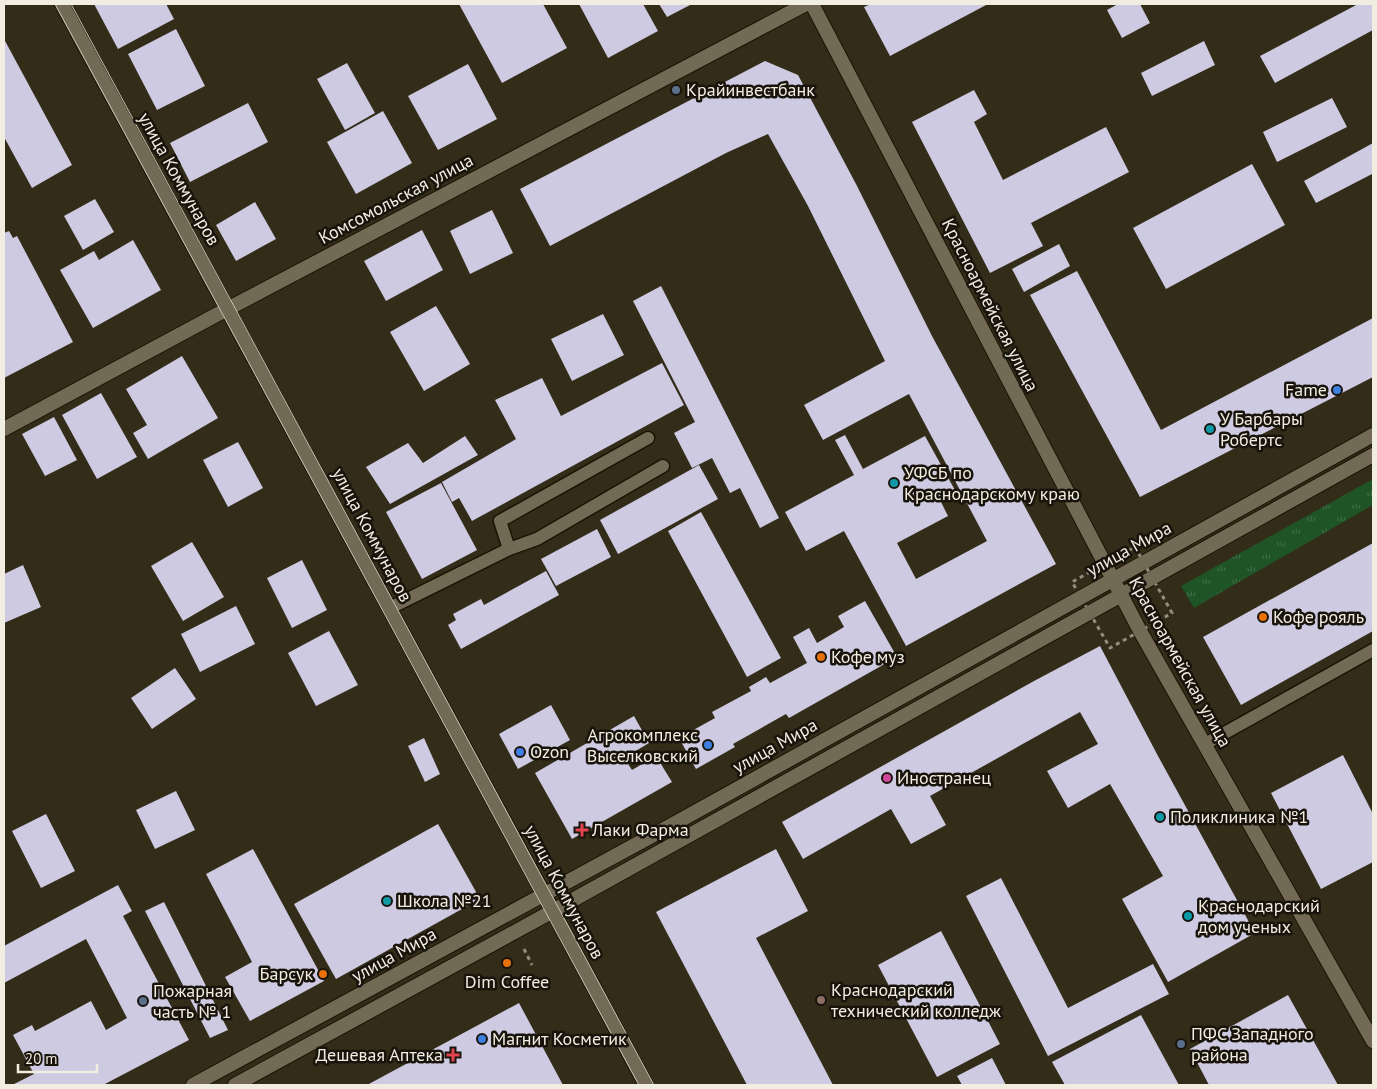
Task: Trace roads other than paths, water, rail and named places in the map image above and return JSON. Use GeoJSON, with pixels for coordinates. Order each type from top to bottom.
{"type":"FeatureCollection","features":[{"type":"Feature","properties":{"kind":"street","name":"улица Коммунаров"},"geometry":{"type":"LineString","coordinates":[[62,4],[554,911],[646,1085]]}},
{"type":"Feature","properties":{"kind":"street","name":"Комсомольская улица"},"geometry":{"type":"LineString","coordinates":[[4,429],[806,4]]}},
{"type":"Feature","properties":{"kind":"street","name":"Красноармейская улица"},"geometry":{"type":"LineString","coordinates":[[812,4],[1112,580],[1373,1041]]}},
{"type":"Feature","properties":{"kind":"street","name":"улица Мира"},"geometry":{"type":"LineString","coordinates":[[193,1085],[670,826],[1373,436]]}},
{"type":"Feature","properties":{"kind":"street","name":"улица Мира"},"geometry":{"type":"LineString","coordinates":[[235,1085],[554,911],[1373,455]]}},
{"type":"Feature","properties":{"kind":"lane"},"geometry":{"type":"LineString","coordinates":[[509,550],[500,521],[648,438]]}},
{"type":"Feature","properties":{"kind":"lane"},"geometry":{"type":"LineString","coordinates":[[390,608],[509,550],[537,539],[663,466]]}},
{"type":"Feature","properties":{"kind":"lane"},"geometry":{"type":"LineString","coordinates":[[1205,744],[1373,650]]}},
{"type":"Feature","properties":{"kind":"tram line"},"geometry":{"type":"LineString","coordinates":[[55,4],[639,1085]]}},
{"type":"Feature","properties":{"kind":"tram line"},"geometry":{"type":"LineString","coordinates":[[71,4],[654,1085]]}},
{"type":"Feature","properties":{"kind":"place","name":"Крайинвестбанк"},"geometry":{"type":"Point","coordinates":[676,90]}},
{"type":"Feature","properties":{"kind":"place","name":"Fame"},"geometry":{"type":"Point","coordinates":[1337,390]}},
{"type":"Feature","properties":{"kind":"place","name":"У Барбары Робертс"},"geometry":{"type":"Point","coordinates":[1210,429]}},
{"type":"Feature","properties":{"kind":"place","name":"УФСБ по Краснодарскому краю"},"geometry":{"type":"Point","coordinates":[894,483]}},
{"type":"Feature","properties":{"kind":"place","name":"Кофе рояль"},"geometry":{"type":"Point","coordinates":[1263,617]}},
{"type":"Feature","properties":{"kind":"place","name":"Кофе муз"},"geometry":{"type":"Point","coordinates":[821,657]}},
{"type":"Feature","properties":{"kind":"place","name":"Агрокомплекс Выселковский"},"geometry":{"type":"Point","coordinates":[708,745]}},
{"type":"Feature","properties":{"kind":"place","name":"Ozon"},"geometry":{"type":"Point","coordinates":[520,752]}},
{"type":"Feature","properties":{"kind":"place","name":"Иностранец"},"geometry":{"type":"Point","coordinates":[887,778]}},
{"type":"Feature","properties":{"kind":"place","name":"Поликлиника №1"},"geometry":{"type":"Point","coordinates":[1160,817]}},
{"type":"Feature","properties":{"kind":"place","name":"Лаки Фарма"},"geometry":{"type":"Point","coordinates":[582,830]}},
{"type":"Feature","properties":{"kind":"place","name":"Школа №21"},"geometry":{"type":"Point","coordinates":[387,901]}},
{"type":"Feature","properties":{"kind":"place","name":"Краснодарский дом ученых"},"geometry":{"type":"Point","coordinates":[1188,916]}},
{"type":"Feature","properties":{"kind":"place","name":"Dim Coffee"},"geometry":{"type":"Point","coordinates":[507,963]}},
{"type":"Feature","properties":{"kind":"place","name":"Барсук"},"geometry":{"type":"Point","coordinates":[323,974]}},
{"type":"Feature","properties":{"kind":"place","name":"Краснодарский технический колледж"},"geometry":{"type":"Point","coordinates":[821,1000]}},
{"type":"Feature","properties":{"kind":"place","name":"Пожарная часть № 1"},"geometry":{"type":"Point","coordinates":[143,1001]}},
{"type":"Feature","properties":{"kind":"place","name":"Магнит Косметик"},"geometry":{"type":"Point","coordinates":[482,1039]}},
{"type":"Feature","properties":{"kind":"place","name":"ПФС Западного района"},"geometry":{"type":"Point","coordinates":[1181,1044]}},
{"type":"Feature","properties":{"kind":"place","name":"Дешевая Аптека"},"geometry":{"type":"Point","coordinates":[453,1055]}}]}
